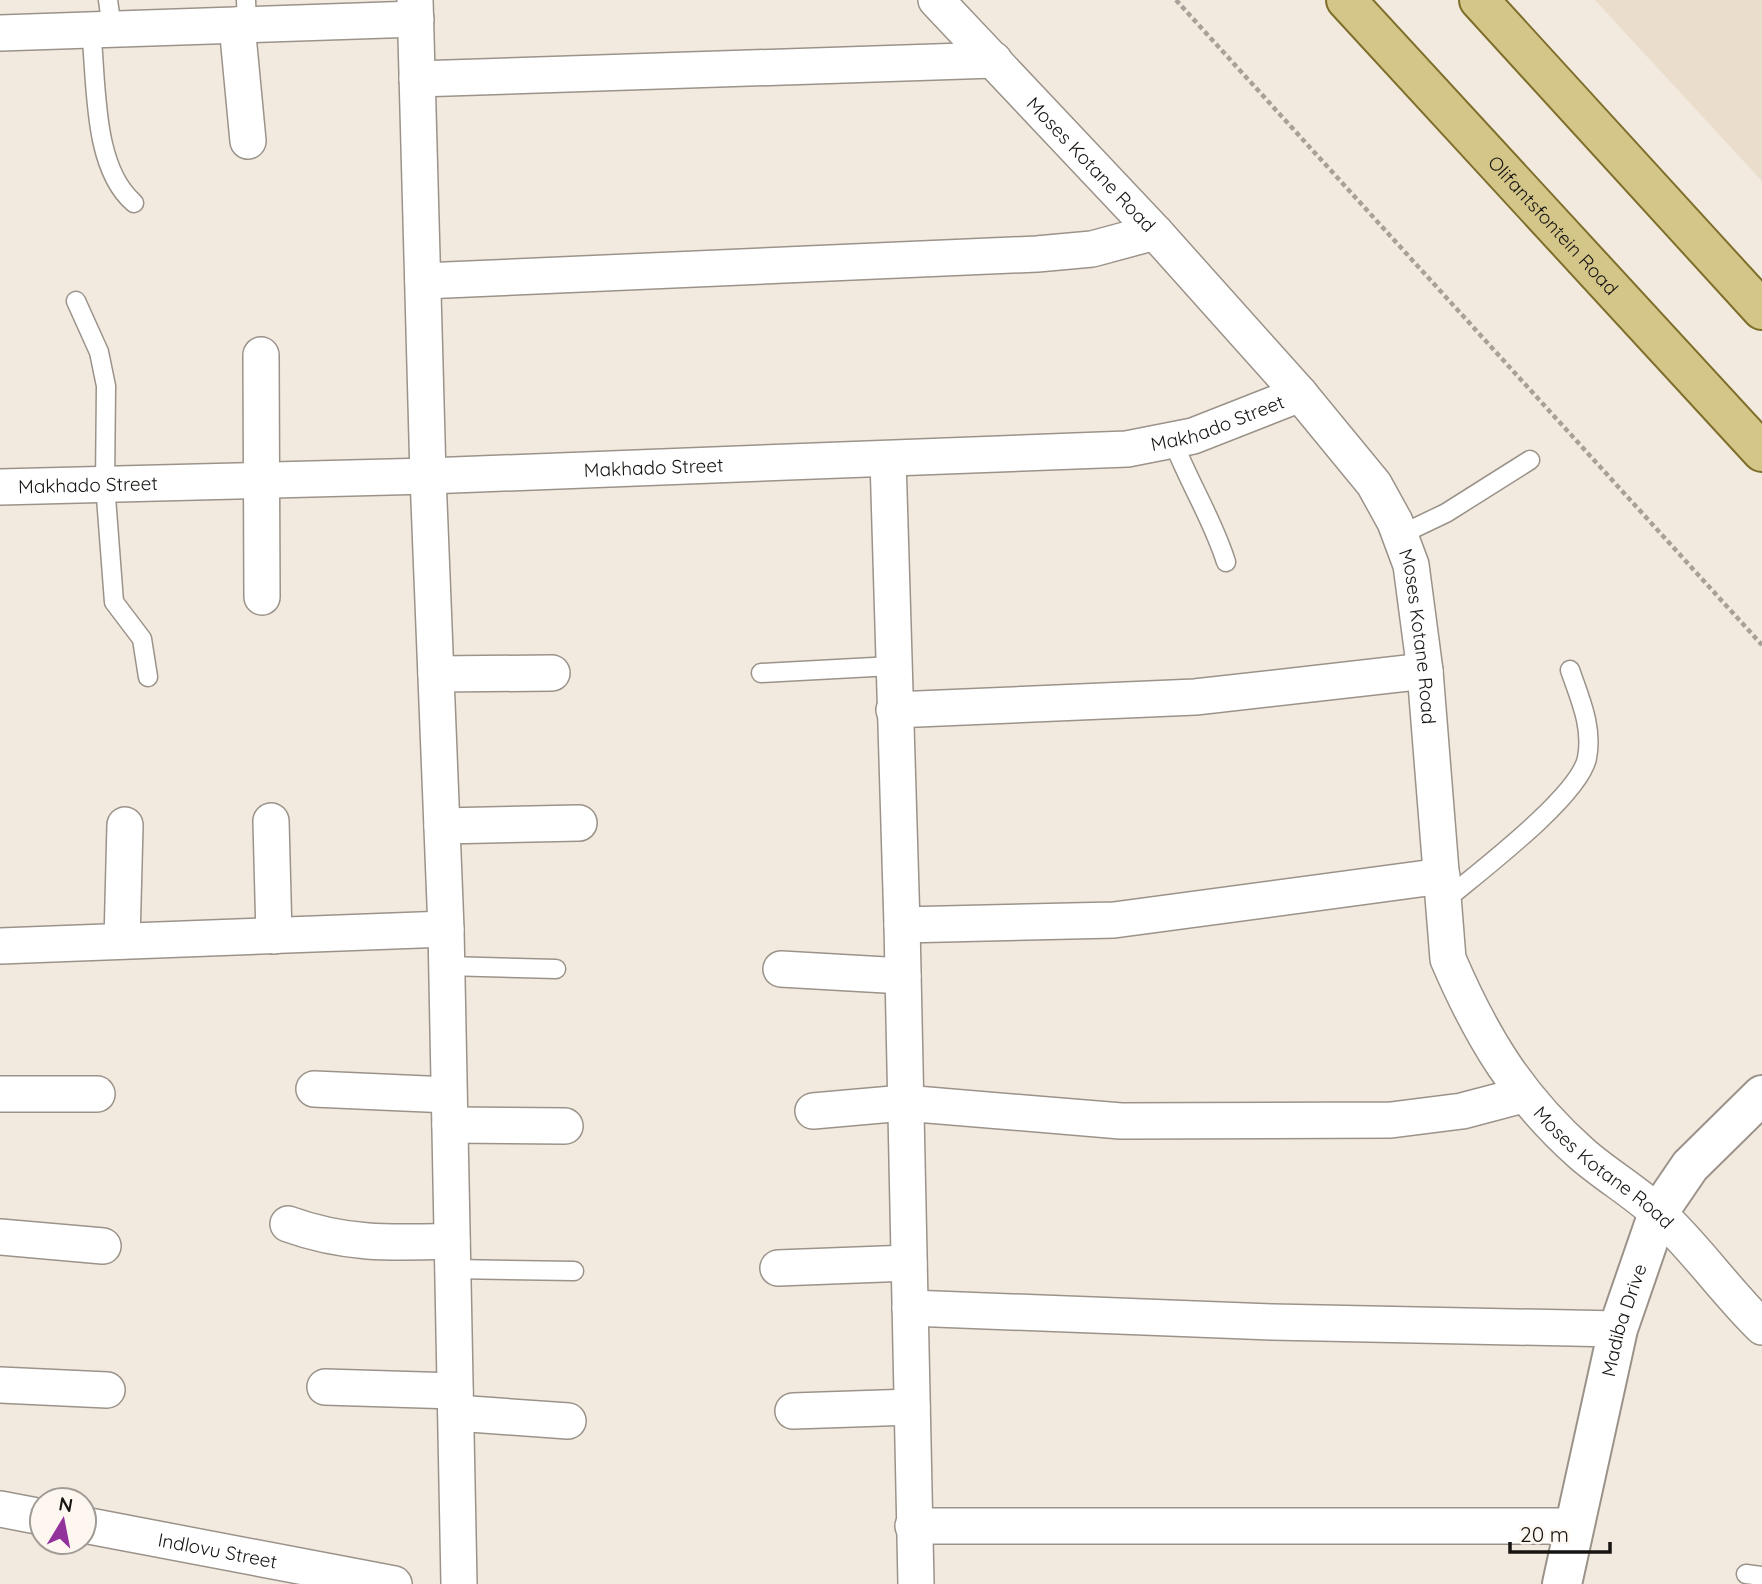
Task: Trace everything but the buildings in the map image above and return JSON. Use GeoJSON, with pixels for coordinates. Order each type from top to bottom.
{"type":"FeatureCollection","features":[{"type":"Feature","properties":{"kind":"main road","name":"Olifantsfontein Road"},"geometry":{"type":"LineString","coordinates":[[1346,0],[1762,452]]}},
{"type":"Feature","properties":{"kind":"main road"},"geometry":{"type":"LineString","coordinates":[[1479,0],[1762,310]]}},
{"type":"Feature","properties":{"kind":"street","name":"Moses Kotane Road"},"geometry":{"type":"LineString","coordinates":[[936,0],[1155,232],[1300,394],[1374,484],[1400,535],[1411,565],[1425,671],[1448,959],[1494,1051],[1523,1095],[1582,1154],[1658,1213],[1762,1327]]}},
{"type":"Feature","properties":{"kind":"street"},"geometry":{"type":"LineString","coordinates":[[0,33],[104,20],[415,10],[428,476],[446,929],[459,1584]]}},
{"type":"Feature","properties":{"kind":"street"},"geometry":{"type":"LineString","coordinates":[[243,17],[248,141]]}},
{"type":"Feature","properties":{"kind":"street"},"geometry":{"type":"LineString","coordinates":[[417,79],[995,60]]}},
{"type":"Feature","properties":{"kind":"street"},"geometry":{"type":"LineString","coordinates":[[423,281],[1037,254],[1093,249],[1155,232]]}},
{"type":"Feature","properties":{"kind":"street"},"geometry":{"type":"LineString","coordinates":[[261,355],[262,597]]}},
{"type":"Feature","properties":{"kind":"street","name":"Makhado Street"},"geometry":{"type":"LineString","coordinates":[[0,487],[428,476],[1127,449],[1173,441],[1300,394]]}},
{"type":"Feature","properties":{"kind":"street"},"geometry":{"type":"LineString","coordinates":[[888,459],[892,666],[902,925],[916,1584]]}},
{"type":"Feature","properties":{"kind":"street"},"geometry":{"type":"LineString","coordinates":[[894,710],[1195,697],[1425,671]]}},
{"type":"Feature","properties":{"kind":"street"},"geometry":{"type":"LineString","coordinates":[[436,674],[552,673]]}},
{"type":"Feature","properties":{"kind":"street"},"geometry":{"type":"LineString","coordinates":[[271,821],[274,936]]}},
{"type":"Feature","properties":{"kind":"street"},"geometry":{"type":"LineString","coordinates":[[442,825],[579,823]]}},
{"type":"Feature","properties":{"kind":"street"},"geometry":{"type":"LineString","coordinates":[[122,941],[125,825]]}},
{"type":"Feature","properties":{"kind":"street"},"geometry":{"type":"LineString","coordinates":[[902,925],[1114,920],[1443,889]]}},
{"type":"Feature","properties":{"kind":"street"},"geometry":{"type":"LineString","coordinates":[[0,946],[446,929]]}},
{"type":"Feature","properties":{"kind":"street"},"geometry":{"type":"LineString","coordinates":[[781,969],[903,976]]}},
{"type":"Feature","properties":{"kind":"street"},"geometry":{"type":"LineString","coordinates":[[314,1089],[565,1126]]}},
{"type":"Feature","properties":{"kind":"street"},"geometry":{"type":"LineString","coordinates":[[0,1094],[97,1094]]}},
{"type":"Feature","properties":{"kind":"street"},"geometry":{"type":"LineString","coordinates":[[813,1111],[904,1103],[1121,1121],[1391,1120],[1462,1111],[1523,1095]]}},
{"type":"Feature","properties":{"kind":"street","name":"Madiba Drive"},"geometry":{"type":"LineString","coordinates":[[1562,1584],[1618,1329],[1658,1213],[1690,1166],[1762,1095]]}},
{"type":"Feature","properties":{"kind":"street"},"geometry":{"type":"LineString","coordinates":[[288,1224],[323,1237],[452,1255]]}},
{"type":"Feature","properties":{"kind":"street"},"geometry":{"type":"LineString","coordinates":[[0,1237],[103,1246]]}},
{"type":"Feature","properties":{"kind":"street"},"geometry":{"type":"LineString","coordinates":[[778,1268],[909,1263]]}},
{"type":"Feature","properties":{"kind":"street"},"geometry":{"type":"LineString","coordinates":[[910,1308],[1272,1322],[1618,1329]]}},
{"type":"Feature","properties":{"kind":"street"},"geometry":{"type":"LineString","coordinates":[[0,1385],[107,1390]]}},
{"type":"Feature","properties":{"kind":"street"},"geometry":{"type":"LineString","coordinates":[[325,1387],[456,1402],[568,1421]]}},
{"type":"Feature","properties":{"kind":"street"},"geometry":{"type":"LineString","coordinates":[[793,1411],[912,1407]]}},
{"type":"Feature","properties":{"kind":"street"},"geometry":{"type":"LineString","coordinates":[[0,1508],[28,1514]]}},
{"type":"Feature","properties":{"kind":"street"},"geometry":{"type":"LineString","coordinates":[[913,1526],[1574,1526]]}},
{"type":"Feature","properties":{"kind":"street","name":"Indlovu Street"},"geometry":{"type":"LineString","coordinates":[[98,1528],[394,1584]]}},
{"type":"Feature","properties":{"kind":"lane"},"geometry":{"type":"LineString","coordinates":[[104,20],[104,155],[121,192],[134,203]]}},
{"type":"Feature","properties":{"kind":"lane"},"geometry":{"type":"LineString","coordinates":[[76,301],[99,352],[106,386],[105,484],[114,602],[142,639],[148,677]]}},
{"type":"Feature","properties":{"kind":"lane"},"geometry":{"type":"LineString","coordinates":[[1173,441],[1186,476],[1216,532],[1226,562]]}},
{"type":"Feature","properties":{"kind":"lane"},"geometry":{"type":"LineString","coordinates":[[1400,535],[1446,513],[1530,460]]}},
{"type":"Feature","properties":{"kind":"lane"},"geometry":{"type":"LineString","coordinates":[[761,673],[892,666]]}},
{"type":"Feature","properties":{"kind":"lane"},"geometry":{"type":"LineString","coordinates":[[1443,889],[1525,832],[1574,784],[1587,760],[1588,720],[1570,670]]}},
{"type":"Feature","properties":{"kind":"lane"},"geometry":{"type":"LineString","coordinates":[[446,966],[555,970]]}},
{"type":"Feature","properties":{"kind":"lane"},"geometry":{"type":"LineString","coordinates":[[452,1255],[574,1272]]}},
{"type":"Feature","properties":{"kind":"path"},"geometry":{"type":"LineString","coordinates":[[1176,0],[1762,645]]}},
{"type":"Feature","properties":{"kind":"shaded area"},"geometry":{"type":"Polygon","coordinates":[[[1595,0],[1762,0],[1762,181],[1595,0]]]}}]}
